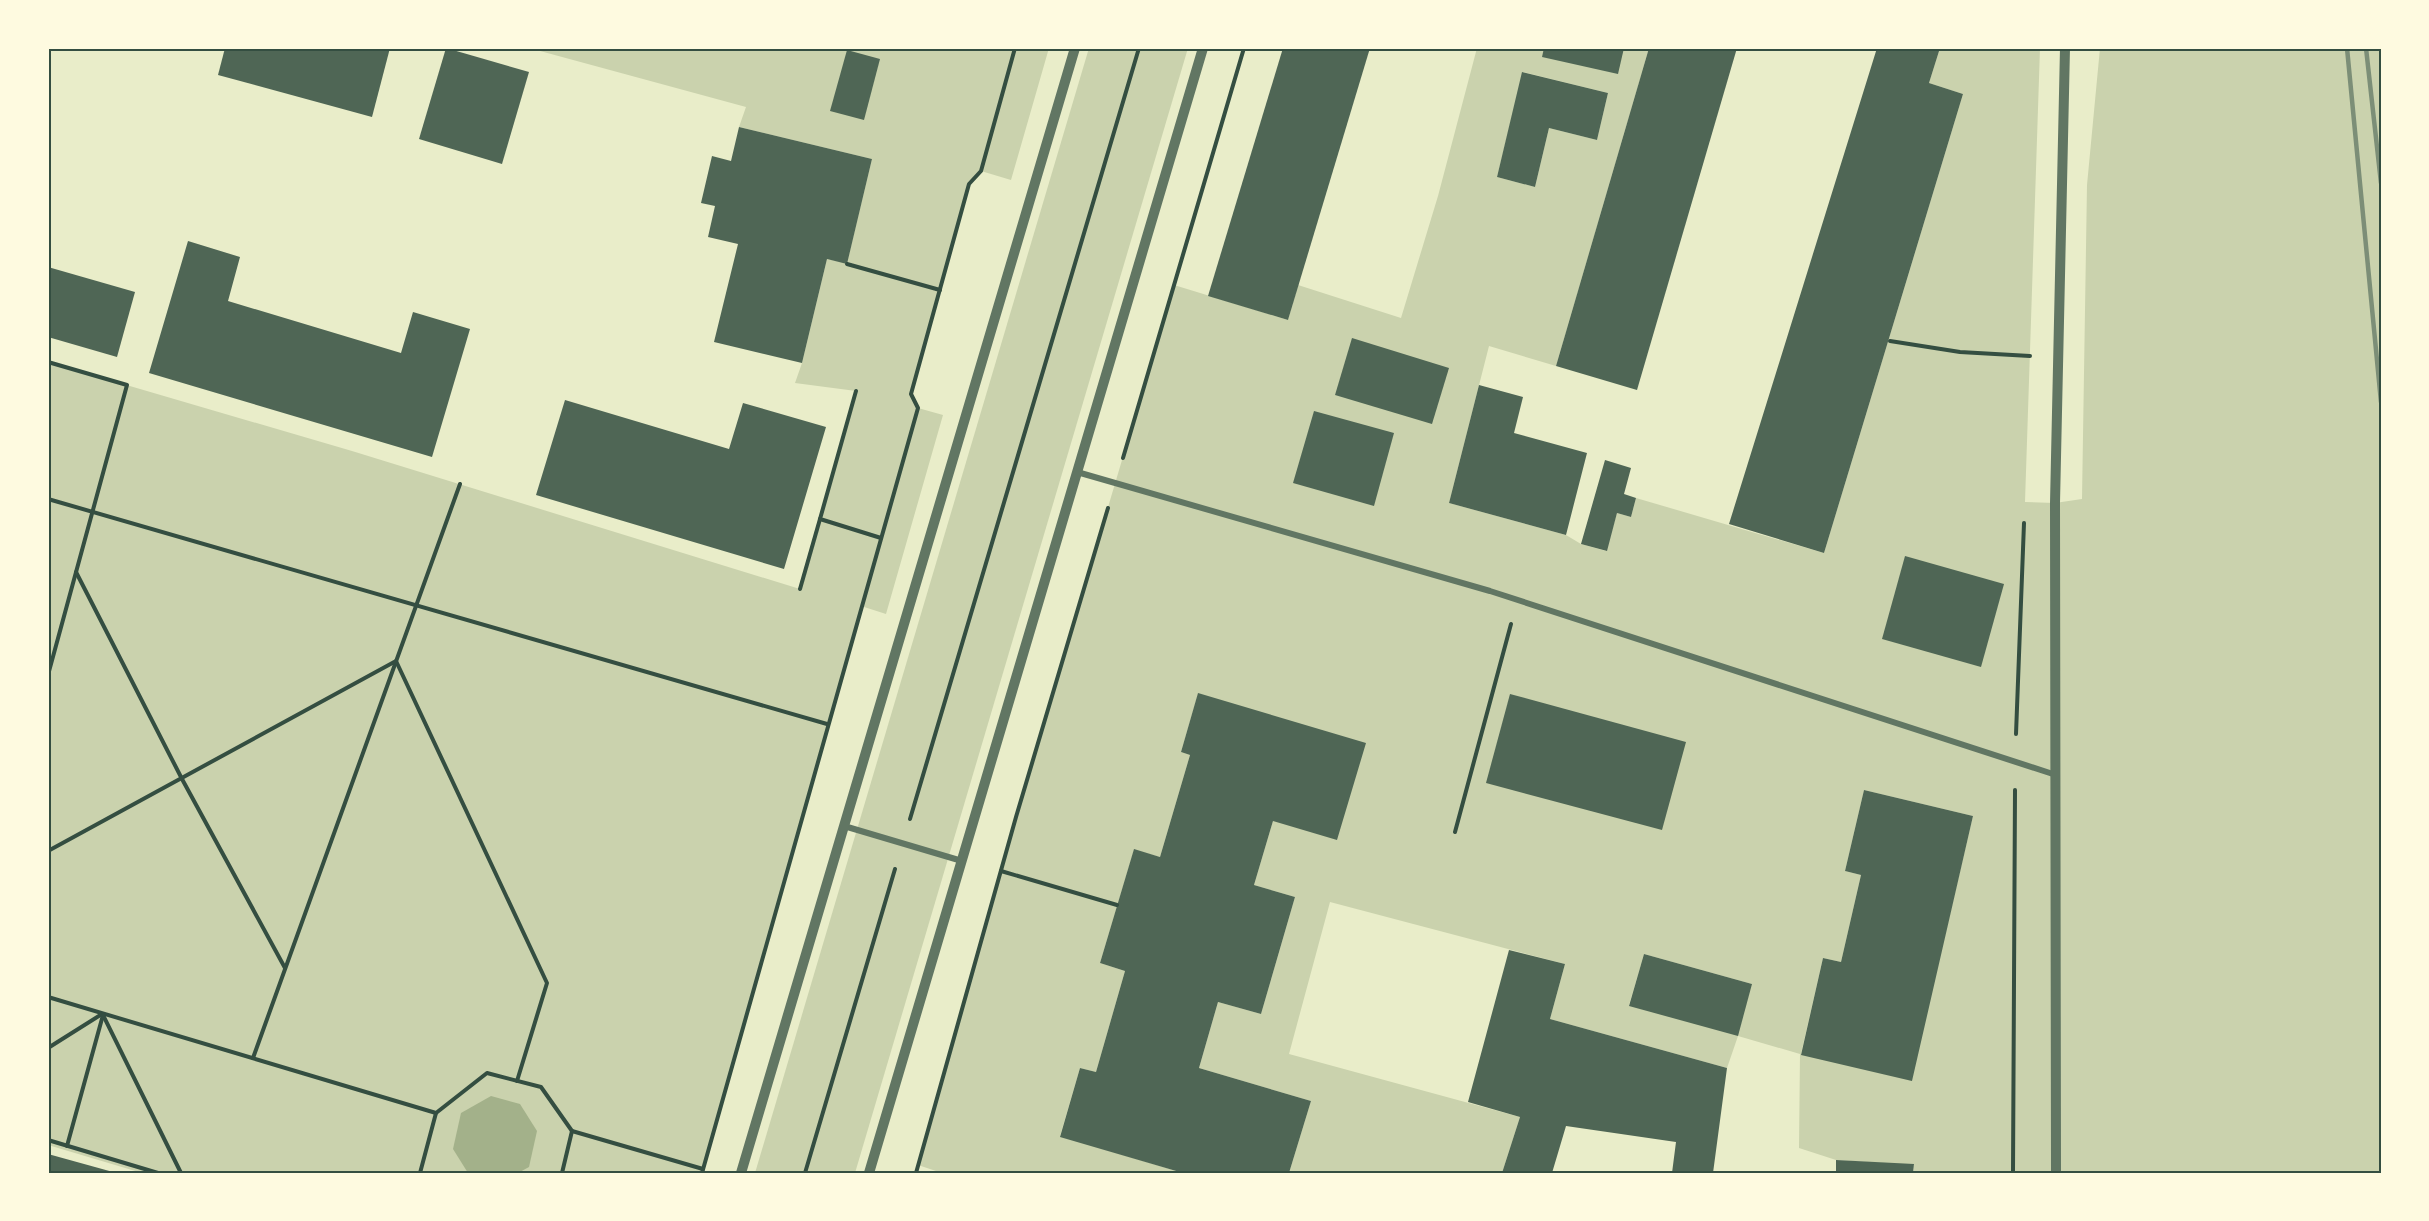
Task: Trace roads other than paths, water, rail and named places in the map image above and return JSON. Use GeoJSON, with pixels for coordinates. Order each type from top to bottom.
{"type":"FeatureCollection","features":[{"type":"Feature","properties":{"kind":"street"},"geometry":{"type":"LineString","coordinates":[[741,1173],[1075,48]]}},
{"type":"Feature","properties":{"kind":"street"},"geometry":{"type":"LineString","coordinates":[[869,1173],[1203,48]]}},
{"type":"Feature","properties":{"kind":"street"},"geometry":{"type":"LineString","coordinates":[[2056,1173],[2055,503],[2066,48]]}},
{"type":"Feature","properties":{"kind":"street"},"geometry":{"type":"LineString","coordinates":[[1077,472],[1518,601],[2016,760],[2056,775]]}},
{"type":"Feature","properties":{"kind":"street"},"geometry":{"type":"LineString","coordinates":[[844,826],[962,861]]}},
{"type":"Feature","properties":{"kind":"railway"},"geometry":{"type":"LineString","coordinates":[[2347,48],[2381,402]]}},
{"type":"Feature","properties":{"kind":"railway"},"geometry":{"type":"LineString","coordinates":[[2366,48],[2381,183]]}}]}
